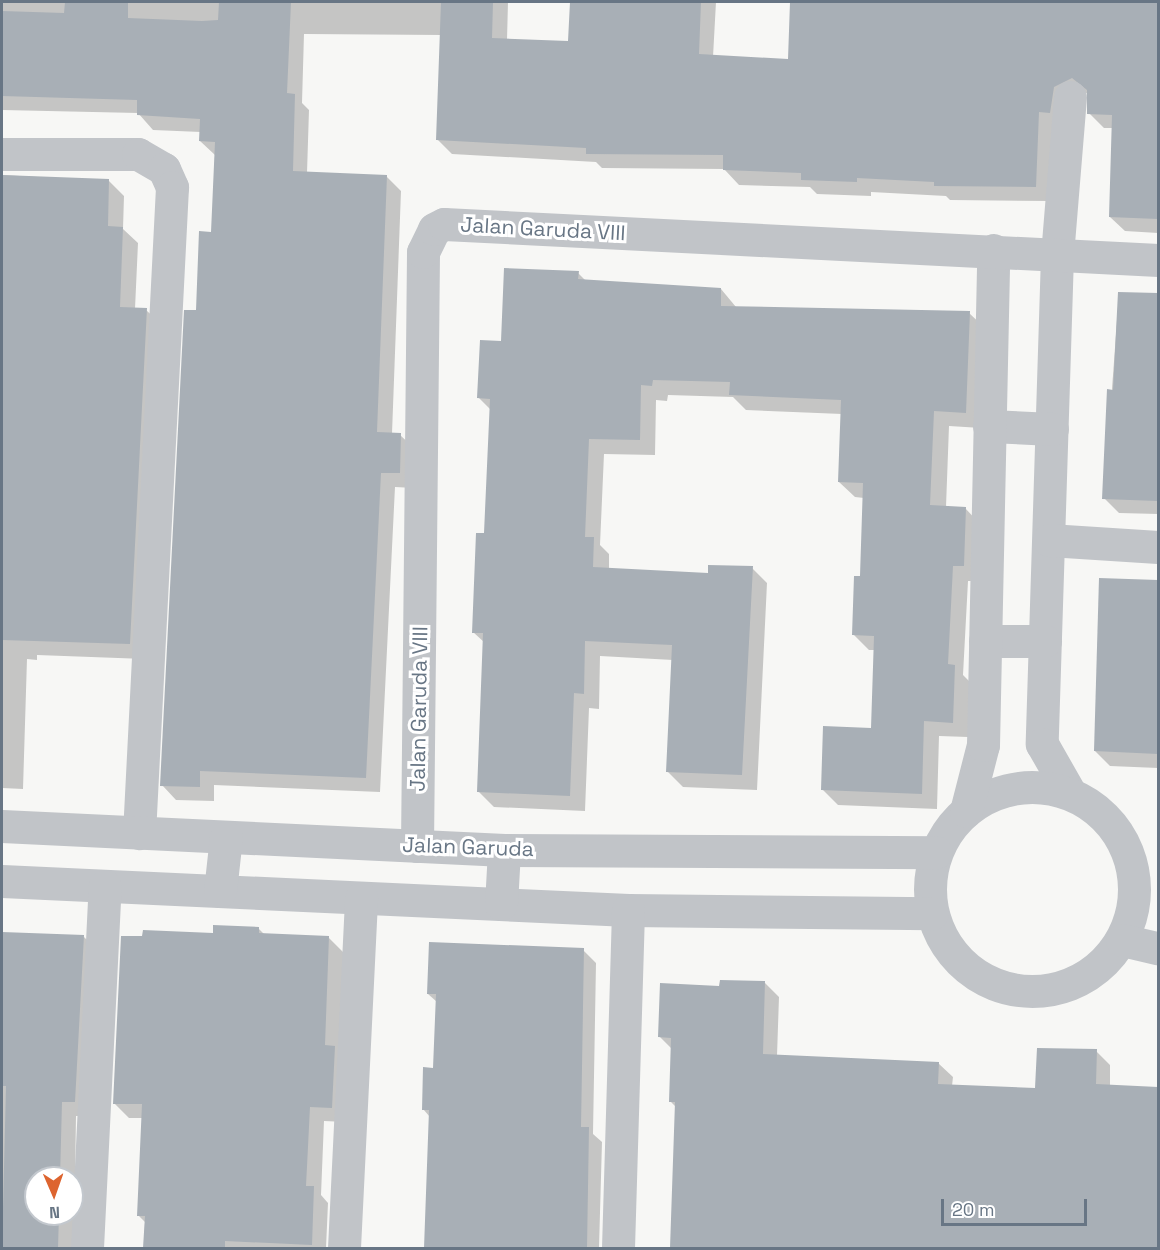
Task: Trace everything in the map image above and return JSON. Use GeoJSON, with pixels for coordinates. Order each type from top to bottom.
{"type":"FeatureCollection","features":[{"type":"Feature","properties":{"kind":"street"},"geometry":{"type":"LineString","coordinates":[[1070,97],[1057,255],[1042,744],[1070,793],[1102,814],[1125,844],[1147,883],[1122,940],[1100,967],[1069,985],[1035,991],[1001,986],[970,970],[946,945],[932,913],[929,883],[936,852],[948,830],[966,811],[1016,788],[1070,793]]}},
{"type":"Feature","properties":{"kind":"street"},"geometry":{"type":"LineString","coordinates":[[2,154],[138,154],[164,169],[172,187],[139,833]]}},
{"type":"Feature","properties":{"kind":"street","name":"Jalan Garuda VIII"},"geometry":{"type":"LineString","coordinates":[[417,846],[423,252],[434,229],[444,224],[1158,260]]}},
{"type":"Feature","properties":{"kind":"street"},"geometry":{"type":"LineString","coordinates":[[966,811],[984,745],[993,250]]}},
{"type":"Feature","properties":{"kind":"street"},"geometry":{"type":"LineString","coordinates":[[989,426],[1052,429]]}},
{"type":"Feature","properties":{"kind":"street"},"geometry":{"type":"LineString","coordinates":[[1048,540],[1158,547]]}},
{"type":"Feature","properties":{"kind":"street"},"geometry":{"type":"LineString","coordinates":[[986,641],[1045,641]]}},
{"type":"Feature","properties":{"kind":"street","name":"Jalan Garuda"},"geometry":{"type":"LineString","coordinates":[[2,826],[504,850],[936,852]]}},
{"type":"Feature","properties":{"kind":"street"},"geometry":{"type":"LineString","coordinates":[[220,891],[226,837]]}},
{"type":"Feature","properties":{"kind":"street"},"geometry":{"type":"LineString","coordinates":[[501,904],[504,850]]}},
{"type":"Feature","properties":{"kind":"street"},"geometry":{"type":"LineString","coordinates":[[2,881],[628,910],[932,913]]}},
{"type":"Feature","properties":{"kind":"street"},"geometry":{"type":"LineString","coordinates":[[87,1248],[105,886]]}},
{"type":"Feature","properties":{"kind":"street"},"geometry":{"type":"LineString","coordinates":[[344,1248],[361,898]]}},
{"type":"Feature","properties":{"kind":"street"},"geometry":{"type":"LineString","coordinates":[[618,1248],[628,910]]}},
{"type":"Feature","properties":{"kind":"street"},"geometry":{"type":"LineString","coordinates":[[1122,940],[1158,948]]}},
{"type":"Feature","properties":{"kind":"building"},"geometry":{"type":"Polygon","coordinates":[[[65,2],[128,2],[128,18],[202,21],[218,20],[219,2],[291,2],[287,93],[295,94],[293,171],[387,175],[377,432],[401,433],[400,473],[381,473],[366,778],[200,771],[200,787],[160,786],[184,310],[196,310],[199,231],[211,232],[215,142],[199,141],[200,119],[137,115],[137,100],[2,96],[2,11],[64,13],[65,2]]]}},
{"type":"Feature","properties":{"kind":"building"},"geometry":{"type":"Polygon","coordinates":[[[441,2],[493,2],[492,38],[568,41],[570,2],[701,2],[699,54],[788,59],[790,2],[1158,2],[1158,219],[1109,217],[1112,115],[1087,114],[1087,90],[1072,78],[1054,87],[1050,113],[1039,112],[1036,187],[934,186],[934,182],[857,178],[857,182],[801,180],[801,173],[723,170],[723,155],[586,154],[586,148],[436,140],[441,2]]]}},
{"type":"Feature","properties":{"kind":"building"},"geometry":{"type":"Polygon","coordinates":[[[2,175],[109,179],[108,226],[123,227],[120,307],[147,308],[130,644],[2,640],[2,175]]]}},
{"type":"Feature","properties":{"kind":"building"},"geometry":{"type":"Polygon","coordinates":[[[504,268],[579,271],[578,279],[721,288],[721,306],[970,311],[966,413],[934,411],[930,505],[966,507],[964,566],[953,566],[948,664],[955,665],[953,723],[924,721],[922,794],[821,790],[823,726],[871,728],[874,636],[852,635],[854,576],[860,576],[863,483],[838,482],[841,400],[729,395],[730,382],[653,380],[652,386],[641,385],[640,440],[589,439],[585,537],[594,537],[593,567],[708,573],[708,565],[753,566],[742,775],[666,772],[672,645],[585,641],[584,694],[574,693],[570,796],[477,792],[483,633],[472,633],[476,533],[484,533],[490,399],[477,398],[480,340],[501,341],[504,268]]]}},
{"type":"Feature","properties":{"kind":"building"},"geometry":{"type":"Polygon","coordinates":[[[1118,292],[1158,293],[1158,501],[1102,499],[1107,389],[1113,390],[1118,292]]]}},
{"type":"Feature","properties":{"kind":"building"},"geometry":{"type":"Polygon","coordinates":[[[1099,578],[1158,580],[1158,754],[1094,751],[1099,578]]]}},
{"type":"Feature","properties":{"kind":"building"},"geometry":{"type":"Polygon","coordinates":[[[213,925],[259,927],[259,933],[329,936],[325,1045],[335,1046],[332,1108],[310,1107],[306,1186],[314,1186],[312,1245],[225,1241],[225,1248],[143,1248],[145,1216],[137,1216],[142,1104],[113,1104],[121,936],[142,936],[143,930],[213,933],[213,925]]]}},
{"type":"Feature","properties":{"kind":"building"},"geometry":{"type":"Polygon","coordinates":[[[2,932],[84,935],[75,1102],[62,1102],[60,1166],[24,1166],[24,1226],[59,1226],[58,1248],[2,1248],[6,1086],[2,1086],[2,932]]]}},
{"type":"Feature","properties":{"kind":"building"},"geometry":{"type":"Polygon","coordinates":[[[429,942],[584,948],[581,1127],[589,1127],[587,1248],[424,1248],[429,1110],[422,1110],[423,1067],[433,1068],[436,994],[427,994],[429,942]]]}},
{"type":"Feature","properties":{"kind":"building"},"geometry":{"type":"Polygon","coordinates":[[[720,980],[765,981],[763,1054],[939,1062],[938,1084],[1035,1088],[1037,1048],[1097,1049],[1096,1084],[1158,1087],[1158,1248],[670,1248],[675,1102],[669,1102],[671,1038],[658,1037],[660,983],[719,986],[720,980]]]}}]}
